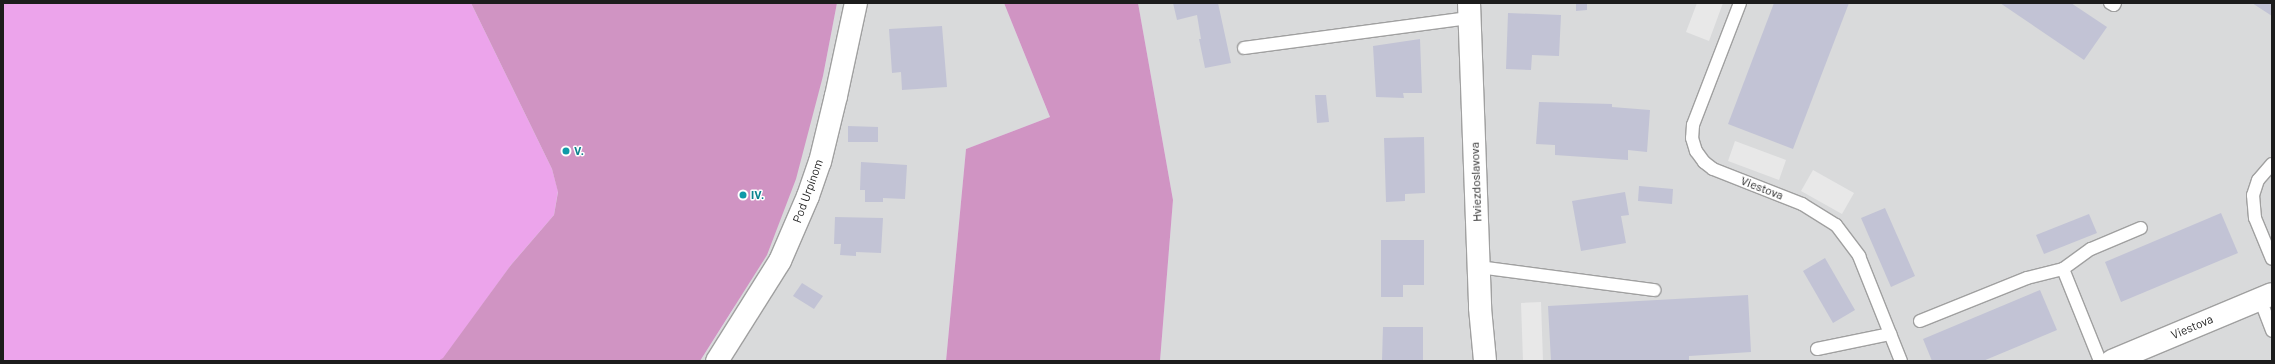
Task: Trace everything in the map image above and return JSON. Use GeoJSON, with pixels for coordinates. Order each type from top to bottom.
{"type":"FeatureCollection","features":[{"type":"Feature","properties":{"kind":"street","name":"Pod Urpínom"},"geometry":{"type":"LineString","coordinates":[[717,361],[780,261],[808,196],[820,162],[856,3]]}},
{"type":"Feature","properties":{"kind":"street","name":"Hviezdoslavova"},"geometry":{"type":"LineString","coordinates":[[1470,10],[1479,267],[1485,361]]}},
{"type":"Feature","properties":{"kind":"street","name":"Viestova"},"geometry":{"type":"LineString","coordinates":[[2112,361],[2266,296]]}},
{"type":"Feature","properties":{"kind":"lane","name":"Viestova"},"geometry":{"type":"LineString","coordinates":[[1740,3],[1693,125],[1692,138],[1696,151],[1704,162],[1713,169],[1802,204],[1836,225],[1859,256],[1901,361]]}},
{"type":"Feature","properties":{"kind":"lane"},"geometry":{"type":"LineString","coordinates":[[2110,3],[2114,5],[2116,3]]}},
{"type":"Feature","properties":{"kind":"lane"},"geometry":{"type":"LineString","coordinates":[[1244,48],[1470,10]]}},
{"type":"Feature","properties":{"kind":"lane"},"geometry":{"type":"LineString","coordinates":[[2272,164],[2258,180],[2252,195],[2255,218],[2272,259]]}},
{"type":"Feature","properties":{"kind":"lane"},"geometry":{"type":"LineString","coordinates":[[1920,321],[2027,278],[2063,269],[2091,249],[2141,228]]}},
{"type":"Feature","properties":{"kind":"lane"},"geometry":{"type":"LineString","coordinates":[[1479,267],[1654,290]]}},
{"type":"Feature","properties":{"kind":"lane"},"geometry":{"type":"LineString","coordinates":[[2063,269],[2100,361]]}},
{"type":"Feature","properties":{"kind":"lane"},"geometry":{"type":"LineString","coordinates":[[2266,296],[2272,331]]}},
{"type":"Feature","properties":{"kind":"lane"},"geometry":{"type":"LineString","coordinates":[[1817,349],[1890,334]]}},
{"type":"Feature","properties":{"kind":"shaded area"},"geometry":{"type":"Polygon","coordinates":[[[3,3],[471,3],[552,169],[558,191],[554,215],[511,265],[443,359],[438,361],[3,361],[3,3]]]}},
{"type":"Feature","properties":{"kind":"shaded area"},"geometry":{"type":"Polygon","coordinates":[[[471,3],[837,3],[823,76],[796,179],[767,255],[700,361],[438,361],[443,358],[511,265],[554,215],[558,192],[552,169],[471,3]]]}},
{"type":"Feature","properties":{"kind":"shaded area"},"geometry":{"type":"Polygon","coordinates":[[[837,3],[1004,3],[1050,117],[966,149],[946,361],[700,361],[734,308],[823,76],[837,3]]]}},
{"type":"Feature","properties":{"kind":"shaded area"},"geometry":{"type":"Polygon","coordinates":[[[1004,3],[1138,3],[1173,200],[1160,361],[946,361],[966,149],[1050,117],[1004,3]]]}},
{"type":"Feature","properties":{"kind":"shaded area"},"geometry":{"type":"Polygon","coordinates":[[[1138,3],[2272,3],[2272,361],[1160,361],[1173,200],[1138,3]]]}},
{"type":"Feature","properties":{"kind":"shaded area"},"geometry":{"type":"Polygon","coordinates":[[[1697,3],[1723,3],[1709,41],[1686,32],[1697,3]]]}},
{"type":"Feature","properties":{"kind":"shaded area"},"geometry":{"type":"Polygon","coordinates":[[[1735,141],[1786,160],[1779,180],[1728,161],[1735,141]]]}},
{"type":"Feature","properties":{"kind":"shaded area"},"geometry":{"type":"Polygon","coordinates":[[[1813,170],[1854,193],[1842,214],[1801,191],[1813,170]]]}},
{"type":"Feature","properties":{"kind":"shaded area"},"geometry":{"type":"Polygon","coordinates":[[[1541,302],[1543,361],[1523,361],[1521,303],[1541,302]]]}},
{"type":"Feature","properties":{"kind":"building"},"geometry":{"type":"Polygon","coordinates":[[[1173,3],[1218,3],[1231,63],[1205,68],[1199,39],[1201,39],[1197,15],[1177,20],[1173,3]]]}},
{"type":"Feature","properties":{"kind":"building"},"geometry":{"type":"Polygon","coordinates":[[[1576,3],[1587,3],[1587,10],[1576,11],[1576,3]]]}},
{"type":"Feature","properties":{"kind":"building"},"geometry":{"type":"Polygon","coordinates":[[[1774,3],[1849,3],[1793,149],[1728,124],[1774,3]]]}},
{"type":"Feature","properties":{"kind":"building"},"geometry":{"type":"Polygon","coordinates":[[[2000,3],[2071,3],[2107,27],[2084,60],[2000,3]]]}},
{"type":"Feature","properties":{"kind":"building"},"geometry":{"type":"Polygon","coordinates":[[[2252,3],[2272,3],[2272,16],[2252,3]]]}},
{"type":"Feature","properties":{"kind":"building"},"geometry":{"type":"Polygon","coordinates":[[[1508,13],[1561,15],[1559,56],[1532,55],[1531,70],[1506,69],[1508,13]]]}},
{"type":"Feature","properties":{"kind":"building"},"geometry":{"type":"Polygon","coordinates":[[[942,26],[947,87],[902,90],[901,72],[892,73],[889,29],[942,26]]]}},
{"type":"Feature","properties":{"kind":"building"},"geometry":{"type":"Polygon","coordinates":[[[1420,39],[1422,93],[1403,93],[1404,98],[1376,97],[1373,46],[1420,39]]]}},
{"type":"Feature","properties":{"kind":"building"},"geometry":{"type":"Polygon","coordinates":[[[1315,95],[1326,95],[1329,122],[1317,123],[1315,95]]]}},
{"type":"Feature","properties":{"kind":"building"},"geometry":{"type":"Polygon","coordinates":[[[1539,102],[1612,104],[1612,107],[1650,110],[1647,152],[1628,150],[1628,160],[1555,155],[1555,145],[1536,144],[1539,102]]]}},
{"type":"Feature","properties":{"kind":"building"},"geometry":{"type":"Polygon","coordinates":[[[848,126],[878,127],[878,142],[848,142],[848,126]]]}},
{"type":"Feature","properties":{"kind":"building"},"geometry":{"type":"Polygon","coordinates":[[[1424,137],[1425,193],[1405,194],[1405,201],[1386,202],[1384,138],[1424,137]]]}},
{"type":"Feature","properties":{"kind":"building"},"geometry":{"type":"Polygon","coordinates":[[[861,162],[907,165],[905,199],[883,198],[883,202],[865,202],[865,190],[860,190],[861,162]]]}},
{"type":"Feature","properties":{"kind":"building"},"geometry":{"type":"Polygon","coordinates":[[[1639,186],[1673,189],[1672,204],[1638,201],[1639,186]]]}},
{"type":"Feature","properties":{"kind":"building"},"geometry":{"type":"Polygon","coordinates":[[[1625,192],[1629,215],[1621,216],[1626,243],[1581,251],[1572,201],[1625,192]]]}},
{"type":"Feature","properties":{"kind":"building"},"geometry":{"type":"Polygon","coordinates":[[[1885,208],[1915,276],[1891,287],[1861,218],[1885,208]]]}},
{"type":"Feature","properties":{"kind":"building"},"geometry":{"type":"Polygon","coordinates":[[[2221,213],[2238,253],[2121,302],[2105,262],[2221,213]]]}},
{"type":"Feature","properties":{"kind":"building"},"geometry":{"type":"Polygon","coordinates":[[[2089,214],[2097,233],[2044,254],[2036,235],[2089,214]]]}},
{"type":"Feature","properties":{"kind":"building"},"geometry":{"type":"Polygon","coordinates":[[[835,217],[883,218],[881,253],[856,252],[856,256],[840,255],[841,244],[834,244],[835,217]]]}},
{"type":"Feature","properties":{"kind":"building"},"geometry":{"type":"Polygon","coordinates":[[[1381,240],[1424,240],[1424,285],[1403,285],[1403,297],[1381,297],[1381,240]]]}},
{"type":"Feature","properties":{"kind":"building"},"geometry":{"type":"Polygon","coordinates":[[[1825,258],[1855,310],[1833,323],[1803,271],[1825,258]]]}},
{"type":"Feature","properties":{"kind":"building"},"geometry":{"type":"Polygon","coordinates":[[[802,283],[823,296],[814,309],[793,296],[802,283]]]}},
{"type":"Feature","properties":{"kind":"building"},"geometry":{"type":"Polygon","coordinates":[[[2040,290],[2057,330],[1983,361],[1932,361],[1923,339],[2040,290]]]}},
{"type":"Feature","properties":{"kind":"building"},"geometry":{"type":"Polygon","coordinates":[[[1748,295],[1751,352],[1689,356],[1689,361],[1551,361],[1548,306],[1748,295]]]}},
{"type":"Feature","properties":{"kind":"building"},"geometry":{"type":"Polygon","coordinates":[[[1383,327],[1423,327],[1423,361],[1382,361],[1383,327]]]}},
{"type":"Feature","properties":{"kind":"place","name":"V."},"geometry":{"type":"Point","coordinates":[566,151]}},
{"type":"Feature","properties":{"kind":"place","name":"IV."},"geometry":{"type":"Point","coordinates":[743,195]}}]}
